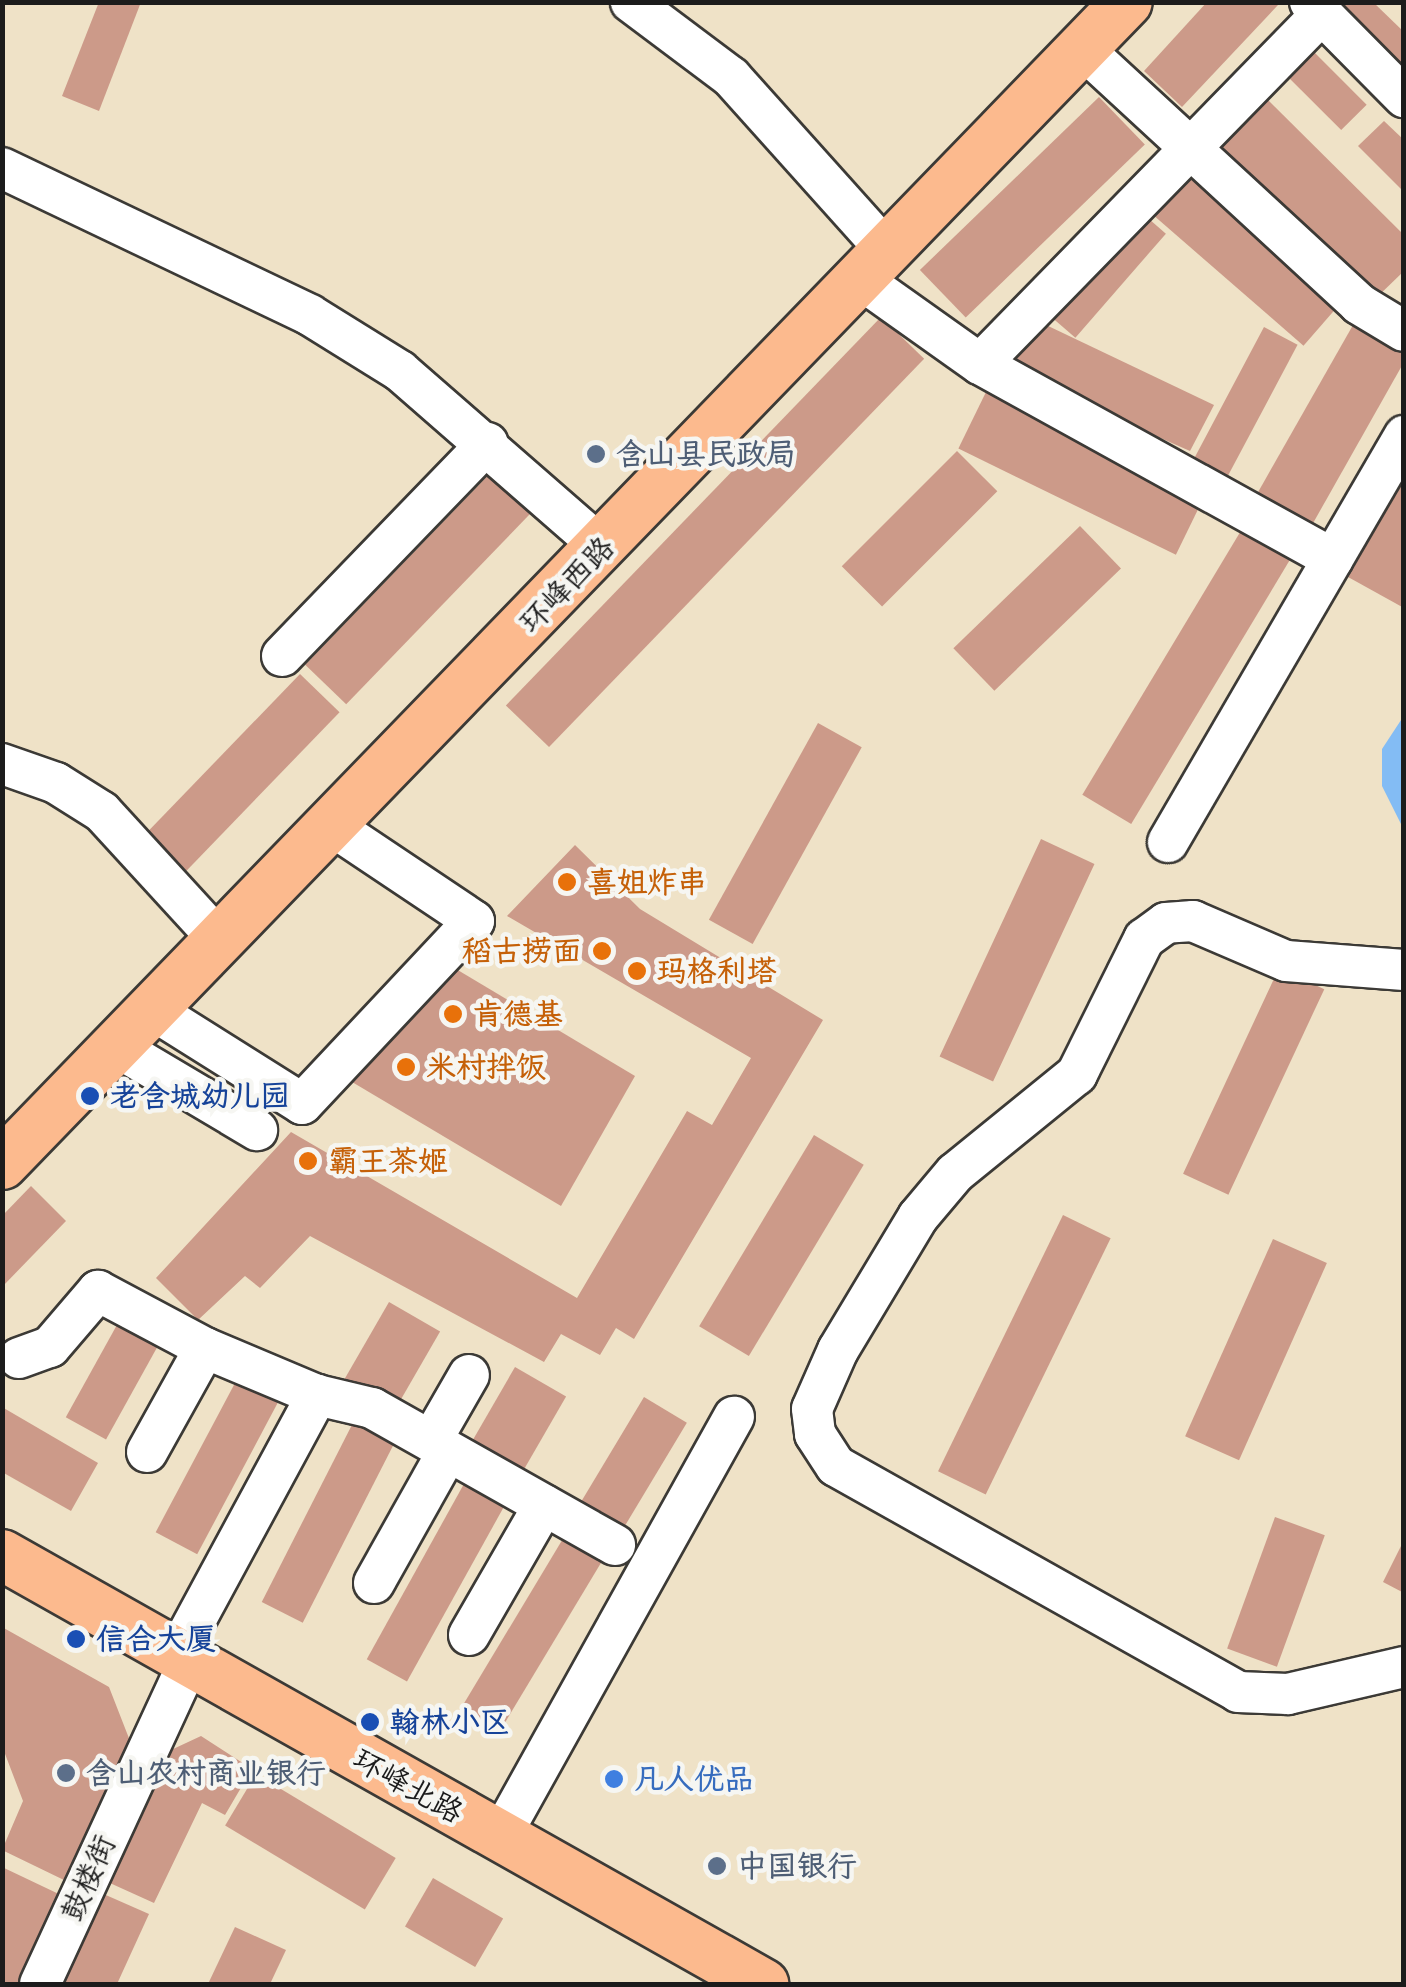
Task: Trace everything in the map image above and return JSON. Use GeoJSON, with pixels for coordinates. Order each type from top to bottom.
{"type":"FeatureCollection","features":[{"type":"Feature","properties":{"kind":"main road","name":"环峰西路"},"geometry":{"type":"LineString","coordinates":[[2,1164],[876,267],[1127,2]]}},
{"type":"Feature","properties":{"kind":"main road","name":"环峰北路"},"geometry":{"type":"LineString","coordinates":[[2,1555],[182,1660],[764,1984]]}},
{"type":"Feature","properties":{"kind":"street"},"geometry":{"type":"LineString","coordinates":[[631,2],[731,77],[876,267],[980,364],[1333,558]]}},
{"type":"Feature","properties":{"kind":"street"},"geometry":{"type":"LineString","coordinates":[[980,364],[1192,149],[1316,8],[1404,97]]}},
{"type":"Feature","properties":{"kind":"street"},"geometry":{"type":"LineString","coordinates":[[1083,49],[1360,304],[1404,331]]}},
{"type":"Feature","properties":{"kind":"street"},"geometry":{"type":"LineString","coordinates":[[2,168],[310,315],[400,371],[488,443],[603,548]]}},
{"type":"Feature","properties":{"kind":"street"},"geometry":{"type":"LineString","coordinates":[[1168,842],[1404,436]]}},
{"type":"Feature","properties":{"kind":"street"},"geometry":{"type":"LineString","coordinates":[[282,656],[488,443]]}},
{"type":"Feature","properties":{"kind":"street"},"geometry":{"type":"LineString","coordinates":[[2,764],[56,783],[102,812],[220,941]]}},
{"type":"Feature","properties":{"kind":"street"},"geometry":{"type":"LineString","coordinates":[[152,1010],[302,1104],[474,920],[332,826]]}},
{"type":"Feature","properties":{"kind":"street"},"geometry":{"type":"LineString","coordinates":[[1404,970],[1286,962],[1192,921],[1166,923],[1144,939],[1077,1074],[955,1174],[918,1218],[838,1350],[812,1409],[815,1434],[836,1466],[1238,1692],[1288,1694],[1404,1666]]}},
{"type":"Feature","properties":{"kind":"street"},"geometry":{"type":"LineString","coordinates":[[116,1046],[256,1130]]}},
{"type":"Feature","properties":{"kind":"street"},"geometry":{"type":"LineString","coordinates":[[19,1358],[50,1347],[98,1291],[205,1348],[316,1395],[372,1408],[614,1546]]}},
{"type":"Feature","properties":{"kind":"street"},"geometry":{"type":"LineString","coordinates":[[148,1452],[205,1348]]}},
{"type":"Feature","properties":{"kind":"street"},"geometry":{"type":"LineString","coordinates":[[374,1583],[440,1446],[469,1375]]}},
{"type":"Feature","properties":{"kind":"street","name":"鼓楼街"},"geometry":{"type":"LineString","coordinates":[[40,1984],[182,1660],[316,1395]]}},
{"type":"Feature","properties":{"kind":"street"},"geometry":{"type":"LineString","coordinates":[[500,1837],[734,1417]]}},
{"type":"Feature","properties":{"kind":"street"},"geometry":{"type":"LineString","coordinates":[[469,1635],[544,1505]]}},
{"type":"Feature","properties":{"kind":"water"},"geometry":{"type":"Polygon","coordinates":[[[1403,717],[1403,828],[1382,786],[1382,749],[1403,717]]]}},
{"type":"Feature","properties":{"kind":"building"},"geometry":{"type":"Polygon","coordinates":[[[99,2],[141,2],[99,111],[62,96],[99,2]]]}},
{"type":"Feature","properties":{"kind":"building"},"geometry":{"type":"Polygon","coordinates":[[[1207,2],[1278,5],[1182,107],[1144,71],[1207,2]]]}},
{"type":"Feature","properties":{"kind":"building"},"geometry":{"type":"Polygon","coordinates":[[[1340,3],[1374,3],[1404,32],[1404,66],[1394,75],[1332,11],[1340,3]]]}},
{"type":"Feature","properties":{"kind":"building"},"geometry":{"type":"Polygon","coordinates":[[[1303,41],[1367,105],[1341,130],[1278,66],[1303,41]]]}},
{"type":"Feature","properties":{"kind":"building"},"geometry":{"type":"Polygon","coordinates":[[[1263,95],[1404,235],[1404,271],[1373,301],[1215,143],[1263,95]]]}},
{"type":"Feature","properties":{"kind":"building"},"geometry":{"type":"Polygon","coordinates":[[[1099,97],[1145,144],[966,317],[920,270],[1099,97]]]}},
{"type":"Feature","properties":{"kind":"building"},"geometry":{"type":"Polygon","coordinates":[[[1384,121],[1404,140],[1404,192],[1358,146],[1384,121]]]}},
{"type":"Feature","properties":{"kind":"building"},"geometry":{"type":"Polygon","coordinates":[[[1181,165],[1340,303],[1304,346],[1144,207],[1181,165]]]}},
{"type":"Feature","properties":{"kind":"building"},"geometry":{"type":"Polygon","coordinates":[[[1141,212],[1166,234],[1075,338],[1050,316],[1141,212]]]}},
{"type":"Feature","properties":{"kind":"building"},"geometry":{"type":"Polygon","coordinates":[[[881,317],[924,359],[549,747],[506,705],[881,317]]]}},
{"type":"Feature","properties":{"kind":"building"},"geometry":{"type":"Polygon","coordinates":[[[1357,318],[1404,345],[1404,362],[1312,525],[1257,494],[1357,318]]]}},
{"type":"Feature","properties":{"kind":"building"},"geometry":{"type":"Polygon","coordinates":[[[1044,324],[1214,405],[1190,451],[1004,369],[1044,324]]]}},
{"type":"Feature","properties":{"kind":"building"},"geometry":{"type":"Polygon","coordinates":[[[1264,327],[1298,345],[1227,477],[1194,459],[1264,327]]]}},
{"type":"Feature","properties":{"kind":"building"},"geometry":{"type":"Polygon","coordinates":[[[986,392],[1204,498],[1176,555],[958,449],[986,392]]]}},
{"type":"Feature","properties":{"kind":"building"},"geometry":{"type":"Polygon","coordinates":[[[957,451],[997,491],[882,607],[842,566],[957,451]]]}},
{"type":"Feature","properties":{"kind":"building"},"geometry":{"type":"Polygon","coordinates":[[[1404,457],[1404,608],[1339,572],[1404,457]]]}},
{"type":"Feature","properties":{"kind":"building"},"geometry":{"type":"Polygon","coordinates":[[[499,464],[540,504],[346,704],[305,665],[499,464]]]}},
{"type":"Feature","properties":{"kind":"building"},"geometry":{"type":"Polygon","coordinates":[[[1080,526],[1121,568],[994,691],[953,648],[1080,526]]]}},
{"type":"Feature","properties":{"kind":"building"},"geometry":{"type":"Polygon","coordinates":[[[1242,529],[1291,558],[1131,824],[1082,795],[1242,529]]]}},
{"type":"Feature","properties":{"kind":"building"},"geometry":{"type":"Polygon","coordinates":[[[300,674],[340,712],[180,877],[141,839],[300,674]]]}},
{"type":"Feature","properties":{"kind":"building"},"geometry":{"type":"Polygon","coordinates":[[[818,723],[862,747],[753,944],[709,920],[818,723]]]}},
{"type":"Feature","properties":{"kind":"building"},"geometry":{"type":"Polygon","coordinates":[[[1041,839],[1094,864],[993,1081],[940,1057],[1041,839]]]}},
{"type":"Feature","properties":{"kind":"building"},"geometry":{"type":"Polygon","coordinates":[[[575,845],[640,909],[823,1020],[634,1339],[616,1328],[600,1355],[561,1334],[544,1362],[310,1236],[260,1288],[245,1276],[198,1320],[156,1278],[291,1132],[577,1298],[687,1111],[712,1125],[751,1058],[507,916],[575,845]]]}},
{"type":"Feature","properties":{"kind":"building"},"geometry":{"type":"Polygon","coordinates":[[[451,966],[635,1076],[561,1206],[347,1079],[451,966]]]}},
{"type":"Feature","properties":{"kind":"building"},"geometry":{"type":"Polygon","coordinates":[[[1279,968],[1324,989],[1228,1195],[1183,1174],[1279,968]]]}},
{"type":"Feature","properties":{"kind":"building"},"geometry":{"type":"Polygon","coordinates":[[[814,1135],[864,1165],[749,1356],[699,1326],[814,1135]]]}},
{"type":"Feature","properties":{"kind":"building"},"geometry":{"type":"Polygon","coordinates":[[[31,1186],[66,1221],[2,1287],[2,1216],[31,1186]]]}},
{"type":"Feature","properties":{"kind":"building"},"geometry":{"type":"Polygon","coordinates":[[[1063,1215],[1111,1238],[986,1494],[938,1471],[1063,1215]]]}},
{"type":"Feature","properties":{"kind":"building"},"geometry":{"type":"Polygon","coordinates":[[[1273,1239],[1327,1263],[1239,1460],[1185,1436],[1273,1239]]]}},
{"type":"Feature","properties":{"kind":"building"},"geometry":{"type":"Polygon","coordinates":[[[389,1302],[440,1332],[395,1409],[344,1380],[389,1302]]]}},
{"type":"Feature","properties":{"kind":"building"},"geometry":{"type":"Polygon","coordinates":[[[123,1314],[163,1336],[106,1440],[66,1417],[123,1314]]]}},
{"type":"Feature","properties":{"kind":"building"},"geometry":{"type":"Polygon","coordinates":[[[515,1367],[566,1396],[522,1474],[470,1444],[515,1367]]]}},
{"type":"Feature","properties":{"kind":"building"},"geometry":{"type":"Polygon","coordinates":[[[243,1368],[284,1390],[197,1554],[156,1532],[243,1368]]]}},
{"type":"Feature","properties":{"kind":"building"},"geometry":{"type":"Polygon","coordinates":[[[644,1397],[687,1423],[622,1530],[580,1504],[644,1397]]]}},
{"type":"Feature","properties":{"kind":"building"},"geometry":{"type":"Polygon","coordinates":[[[2,1407],[98,1463],[71,1511],[2,1472],[2,1407]]]}},
{"type":"Feature","properties":{"kind":"building"},"geometry":{"type":"Polygon","coordinates":[[[358,1413],[399,1434],[303,1623],[262,1602],[358,1413]]]}},
{"type":"Feature","properties":{"kind":"building"},"geometry":{"type":"Polygon","coordinates":[[[470,1473],[510,1495],[407,1682],[367,1659],[470,1473]]]}},
{"type":"Feature","properties":{"kind":"building"},"geometry":{"type":"Polygon","coordinates":[[[1275,1517],[1325,1535],[1277,1667],[1227,1649],[1275,1517]]]}},
{"type":"Feature","properties":{"kind":"building"},"geometry":{"type":"Polygon","coordinates":[[[567,1532],[606,1555],[496,1738],[457,1715],[567,1532]]]}},
{"type":"Feature","properties":{"kind":"building"},"geometry":{"type":"Polygon","coordinates":[[[1404,1540],[1404,1593],[1383,1582],[1404,1540]]]}},
{"type":"Feature","properties":{"kind":"building","name":"含山农村商业银行"},"geometry":{"type":"Polygon","coordinates":[[[2,1627],[109,1687],[132,1746],[66,1881],[2,1850],[23,1801],[2,1746],[2,1627]]]}},
{"type":"Feature","properties":{"kind":"building"},"geometry":{"type":"Polygon","coordinates":[[[201,1736],[252,1769],[225,1815],[202,1803],[154,1903],[101,1879],[156,1757],[201,1736]]]}},
{"type":"Feature","properties":{"kind":"building"},"geometry":{"type":"Polygon","coordinates":[[[256,1774],[396,1858],[365,1909],[225,1825],[256,1774]]]}},
{"type":"Feature","properties":{"kind":"building"},"geometry":{"type":"Polygon","coordinates":[[[2,1867],[63,1896],[21,1984],[2,1984],[2,1867]]]}},
{"type":"Feature","properties":{"kind":"building"},"geometry":{"type":"Polygon","coordinates":[[[433,1878],[503,1918],[475,1967],[405,1926],[433,1878]]]}},
{"type":"Feature","properties":{"kind":"building"},"geometry":{"type":"Polygon","coordinates":[[[99,1892],[149,1914],[117,1984],[57,1984],[99,1892]]]}},
{"type":"Feature","properties":{"kind":"building"},"geometry":{"type":"Polygon","coordinates":[[[235,1927],[286,1950],[270,1984],[208,1984],[235,1927]]]}},
{"type":"Feature","properties":{"kind":"place","name":"含山县民政局"},"geometry":{"type":"Point","coordinates":[596,454]}},
{"type":"Feature","properties":{"kind":"place","name":"喜姐炸串"},"geometry":{"type":"Point","coordinates":[567,882]}},
{"type":"Feature","properties":{"kind":"place","name":"稻古捞面"},"geometry":{"type":"Point","coordinates":[602,951]}},
{"type":"Feature","properties":{"kind":"place","name":"玛格利塔"},"geometry":{"type":"Point","coordinates":[637,971]}},
{"type":"Feature","properties":{"kind":"place","name":"肯德基"},"geometry":{"type":"Point","coordinates":[453,1014]}},
{"type":"Feature","properties":{"kind":"place","name":"米村拌饭"},"geometry":{"type":"Point","coordinates":[406,1067]}},
{"type":"Feature","properties":{"kind":"place","name":"老含城幼儿园"},"geometry":{"type":"Point","coordinates":[90,1096]}},
{"type":"Feature","properties":{"kind":"place","name":"霸王茶姬"},"geometry":{"type":"Point","coordinates":[308,1161]}},
{"type":"Feature","properties":{"kind":"place","name":"信合大厦"},"geometry":{"type":"Point","coordinates":[76,1639]}},
{"type":"Feature","properties":{"kind":"place","name":"翰林小区"},"geometry":{"type":"Point","coordinates":[370,1722]}},
{"type":"Feature","properties":{"kind":"place","name":"含山农村商业银行"},"geometry":{"type":"Point","coordinates":[66,1773]}},
{"type":"Feature","properties":{"kind":"place","name":"凡人优品"},"geometry":{"type":"Point","coordinates":[614,1779]}},
{"type":"Feature","properties":{"kind":"place","name":"中国银行"},"geometry":{"type":"Point","coordinates":[717,1866]}}]}
